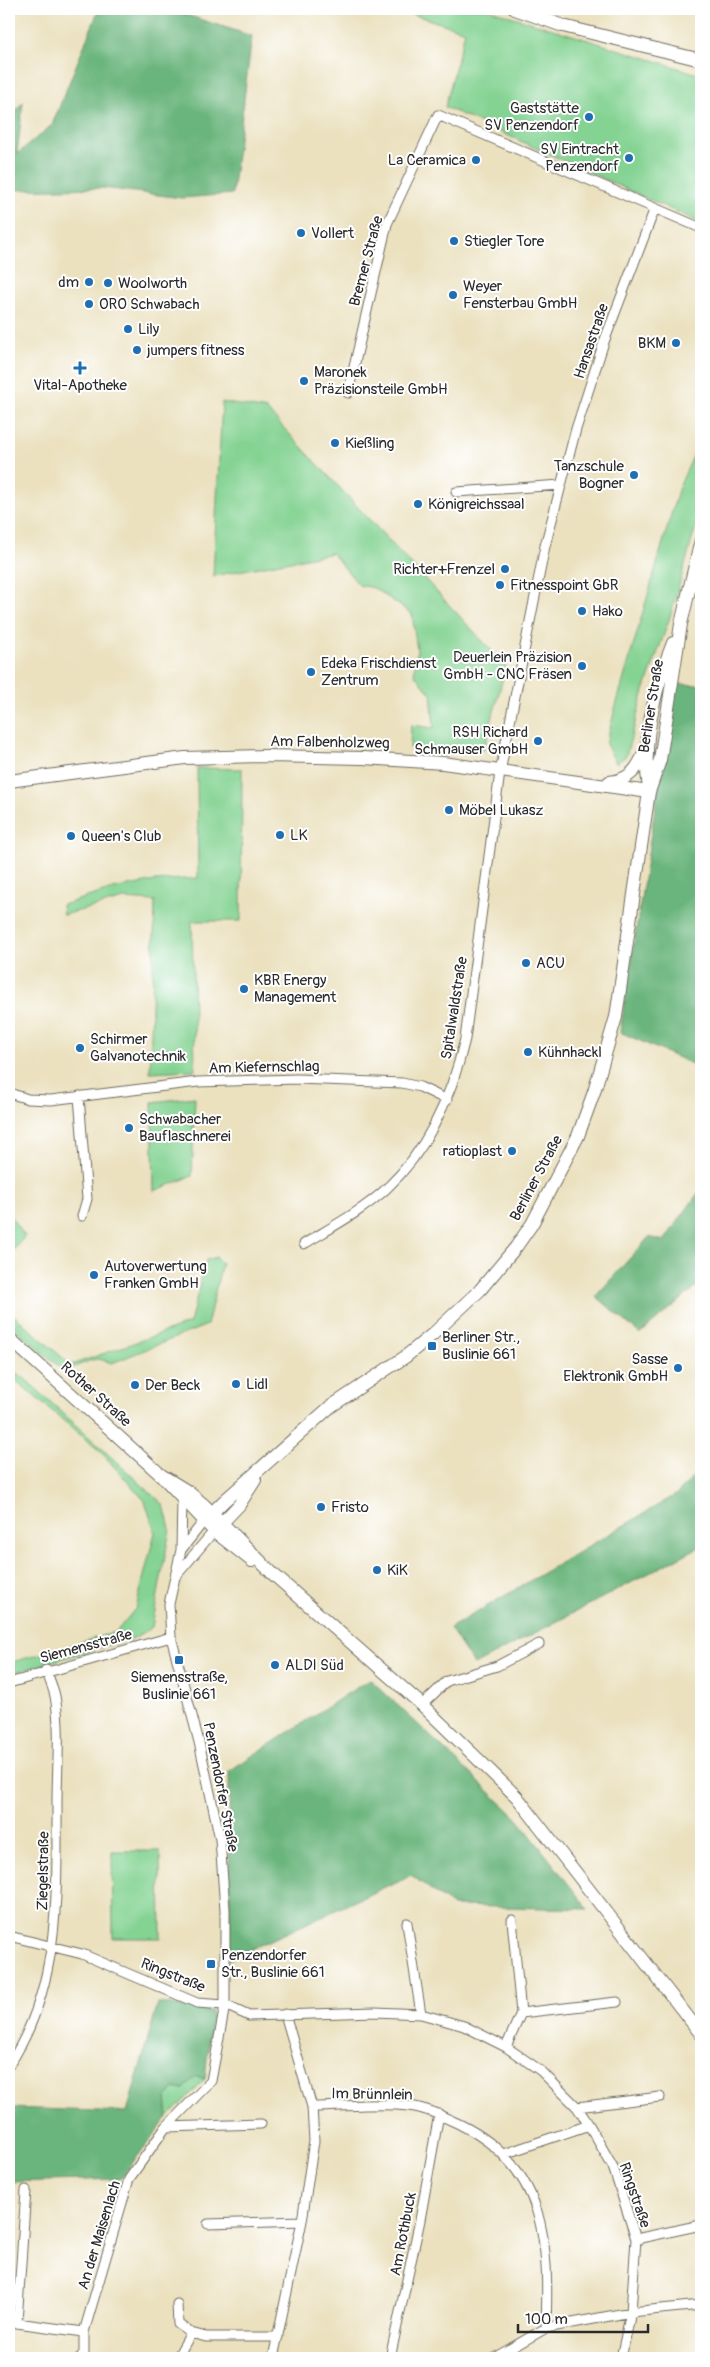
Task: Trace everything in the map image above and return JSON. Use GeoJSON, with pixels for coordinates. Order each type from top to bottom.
{"type":"FeatureCollection","features":[{"type":"Feature","properties":{"kind":"main road"},"geometry":{"type":"LineString","coordinates":[[516,9],[564,26],[701,60]]}},
{"type":"Feature","properties":{"kind":"main road","name":"Berliner Straße"},"geometry":{"type":"LineString","coordinates":[[649,792],[646,772],[655,696],[680,624],[701,540]]}},
{"type":"Feature","properties":{"kind":"main road","name":"Berliner Straße"},"geometry":{"type":"LineString","coordinates":[[208,1517],[330,1407],[405,1357],[433,1334],[480,1290],[532,1224],[578,1136],[594,1092],[616,1017],[649,792],[660,760],[680,624]]}},
{"type":"Feature","properties":{"kind":"main road"},"geometry":{"type":"LineString","coordinates":[[590,784],[628,778],[640,764],[648,746]]}},
{"type":"Feature","properties":{"kind":"main road","name":"Am Falbenholzweg"},"geometry":{"type":"LineString","coordinates":[[9,781],[185,758],[267,756],[414,761],[649,792]]}},
{"type":"Feature","properties":{"kind":"main road","name":"Rother Straße"},"geometry":{"type":"LineString","coordinates":[[9,1338],[161,1475],[182,1499],[208,1517]]}},
{"type":"Feature","properties":{"kind":"main road","name":"Berliner Straße"},"geometry":{"type":"LineString","coordinates":[[218,1527],[239,1505],[262,1470]]}},
{"type":"Feature","properties":{"kind":"main road","name":"Rother Straße"},"geometry":{"type":"LineString","coordinates":[[161,1475],[187,1491],[208,1517]]}},
{"type":"Feature","properties":{"kind":"main road"},"geometry":{"type":"LineString","coordinates":[[208,1517],[422,1705],[517,1797],[701,2034]]}},
{"type":"Feature","properties":{"kind":"street","name":"Bremer Straße"},"geometry":{"type":"LineString","coordinates":[[348,393],[387,224],[438,115],[655,208]]}},
{"type":"Feature","properties":{"kind":"street"},"geometry":{"type":"LineString","coordinates":[[655,208],[701,228]]}},
{"type":"Feature","properties":{"kind":"street","name":"Hansastraße"},"geometry":{"type":"LineString","coordinates":[[500,772],[544,546],[604,342],[655,208]]}},
{"type":"Feature","properties":{"kind":"street"},"geometry":{"type":"LineString","coordinates":[[456,492],[561,486]]}},
{"type":"Feature","properties":{"kind":"street","name":"Spitalwaldstraße"},"geometry":{"type":"LineString","coordinates":[[304,1244],[356,1212],[386,1188],[412,1160],[426,1139],[447,1100],[458,1071],[465,1039],[500,772]]}},
{"type":"Feature","properties":{"kind":"street","name":"Am Kiefernschlag"},"geometry":{"type":"LineString","coordinates":[[9,1093],[40,1101],[198,1082],[297,1079],[402,1083],[420,1087],[447,1100]]}},
{"type":"Feature","properties":{"kind":"street"},"geometry":{"type":"LineString","coordinates":[[80,1096],[87,1199],[82,1216]]}},
{"type":"Feature","properties":{"kind":"street","name":"Penzendorfer Straße"},"geometry":{"type":"LineString","coordinates":[[182,1499],[181,1550],[169,1604],[171,1637],[199,1742],[220,1839],[225,1910],[224,2004]]}},
{"type":"Feature","properties":{"kind":"street","name":"Penzendorfer Straße"},"geometry":{"type":"LineString","coordinates":[[181,1550],[208,1517]]}},
{"type":"Feature","properties":{"kind":"street","name":"Penzendorfer Straße"},"geometry":{"type":"LineString","coordinates":[[174,1579],[218,1527]]}},
{"type":"Feature","properties":{"kind":"street","name":"Siemensstraße"},"geometry":{"type":"LineString","coordinates":[[9,1683],[46,1670],[171,1637]]}},
{"type":"Feature","properties":{"kind":"street"},"geometry":{"type":"LineString","coordinates":[[422,1705],[447,1681],[497,1666],[539,1644]]}},
{"type":"Feature","properties":{"kind":"street","name":"Ziegelstraße"},"geometry":{"type":"LineString","coordinates":[[9,2065],[24,2041],[41,1994],[53,1946],[57,1908],[58,1736],[55,1696],[46,1670]]}},
{"type":"Feature","properties":{"kind":"street"},"geometry":{"type":"LineString","coordinates":[[506,2047],[521,2013],[512,1920]]}},
{"type":"Feature","properties":{"kind":"street"},"geometry":{"type":"LineString","coordinates":[[407,1923],[420,2014]]}},
{"type":"Feature","properties":{"kind":"street","name":"Ringstraße"},"geometry":{"type":"LineString","coordinates":[[9,1936],[53,1946],[116,1967],[197,2003],[224,2004],[249,2016],[376,2012],[420,2014],[464,2026],[506,2047],[541,2071],[577,2107],[613,2167],[636,2239],[631,2312],[621,2358]]}},
{"type":"Feature","properties":{"kind":"street"},"geometry":{"type":"LineString","coordinates":[[521,2013],[617,2002]]}},
{"type":"Feature","properties":{"kind":"street","name":"An der Maisenlach"},"geometry":{"type":"LineString","coordinates":[[80,2358],[84,2353],[84,2332],[129,2179],[166,2126],[211,2081],[224,2004]]}},
{"type":"Feature","properties":{"kind":"street"},"geometry":{"type":"LineString","coordinates":[[273,2358],[302,2221],[314,2141],[312,2107],[285,2014]]}},
{"type":"Feature","properties":{"kind":"street"},"geometry":{"type":"LineString","coordinates":[[577,2107],[660,2097]]}},
{"type":"Feature","properties":{"kind":"street","name":"Im Brünnlein"},"geometry":{"type":"LineString","coordinates":[[312,2107],[408,2106],[439,2114],[475,2132],[504,2154],[528,2186],[541,2223],[548,2272],[546,2328]]}},
{"type":"Feature","properties":{"kind":"street","name":"Am Rothbuck"},"geometry":{"type":"LineString","coordinates":[[390,2358],[420,2220],[439,2114]]}},
{"type":"Feature","properties":{"kind":"street"},"geometry":{"type":"LineString","coordinates":[[166,2126],[260,2124]]}},
{"type":"Feature","properties":{"kind":"street"},"geometry":{"type":"LineString","coordinates":[[504,2154],[589,2125]]}},
{"type":"Feature","properties":{"kind":"street"},"geometry":{"type":"LineString","coordinates":[[26,2190],[13,2322],[84,2332]]}},
{"type":"Feature","properties":{"kind":"street"},"geometry":{"type":"LineString","coordinates":[[208,2224],[302,2221]]}},
{"type":"Feature","properties":{"kind":"street"},"geometry":{"type":"LineString","coordinates":[[636,2239],[701,2225]]}},
{"type":"Feature","properties":{"kind":"street"},"geometry":{"type":"LineString","coordinates":[[177,2304],[178,2324],[191,2333],[206,2337],[278,2337]]}},
{"type":"Feature","properties":{"kind":"street"},"geometry":{"type":"LineString","coordinates":[[494,2358],[546,2328],[631,2312],[701,2305]]}},
{"type":"Feature","properties":{"kind":"street"},"geometry":{"type":"LineString","coordinates":[[177,2358],[191,2333]]}},
{"type":"Feature","properties":{"kind":"green space"},"geometry":{"type":"Polygon","coordinates":[[[99,9],[168,9],[252,36],[232,194],[182,198],[103,188],[9,190],[9,119],[23,102],[17,154],[52,125],[99,9]]]}},
{"type":"Feature","properties":{"kind":"green space","name":"SV Eintracht Penzendorf"},"geometry":{"type":"Polygon","coordinates":[[[396,9],[488,9],[701,75],[701,223],[445,107],[465,31],[396,9]]]}},
{"type":"Feature","properties":{"kind":"green space"},"geometry":{"type":"Polygon","coordinates":[[[222,402],[267,410],[506,666],[484,750],[410,748],[411,725],[434,728],[431,694],[414,674],[417,650],[412,614],[374,588],[359,585],[332,553],[213,576],[222,402]]]}},
{"type":"Feature","properties":{"kind":"green space"},"geometry":{"type":"Polygon","coordinates":[[[701,439],[701,508],[671,614],[644,691],[626,756],[616,763],[606,744],[615,709],[679,487],[701,439]]]}},
{"type":"Feature","properties":{"kind":"green space"},"geometry":{"type":"Polygon","coordinates":[[[676,684],[701,685],[701,1068],[620,1032],[676,684]]]}},
{"type":"Feature","properties":{"kind":"green space"},"geometry":{"type":"Polygon","coordinates":[[[197,768],[242,769],[241,921],[192,921],[195,1070],[150,1072],[155,901],[124,899],[63,915],[62,905],[113,889],[155,881],[198,878],[197,768]]]}},
{"type":"Feature","properties":{"kind":"green space"},"geometry":{"type":"Polygon","coordinates":[[[195,1097],[192,1176],[154,1191],[152,1102],[195,1097]]]}},
{"type":"Feature","properties":{"kind":"green space"},"geometry":{"type":"Polygon","coordinates":[[[701,1189],[701,1283],[640,1334],[596,1296],[649,1237],[664,1241],[701,1189]]]}},
{"type":"Feature","properties":{"kind":"green space"},"geometry":{"type":"Polygon","coordinates":[[[9,1215],[25,1236],[9,1255],[9,1215]]]}},
{"type":"Feature","properties":{"kind":"green space"},"geometry":{"type":"Polygon","coordinates":[[[216,1257],[222,1263],[207,1325],[112,1363],[99,1359],[92,1360],[64,1371],[9,1323],[9,1311],[71,1365],[190,1323],[206,1260],[216,1257]]]}},
{"type":"Feature","properties":{"kind":"green space"},"geometry":{"type":"Polygon","coordinates":[[[9,1369],[23,1377],[164,1505],[170,1529],[152,1627],[137,1637],[9,1674],[9,1663],[116,1632],[136,1608],[155,1532],[145,1501],[101,1452],[9,1375],[9,1369]]]}},
{"type":"Feature","properties":{"kind":"green space"},"geometry":{"type":"Polygon","coordinates":[[[701,1469],[701,1546],[474,1665],[450,1628],[677,1494],[701,1469]]]}},
{"type":"Feature","properties":{"kind":"green space"},"geometry":{"type":"Polygon","coordinates":[[[370,1679],[517,1818],[588,1909],[453,1906],[411,1875],[230,1959],[229,1771],[370,1679]]]}},
{"type":"Feature","properties":{"kind":"green space"},"geometry":{"type":"Polygon","coordinates":[[[112,1851],[160,1851],[161,1938],[113,1938],[112,1851]]]}},
{"type":"Feature","properties":{"kind":"green space"},"geometry":{"type":"Polygon","coordinates":[[[158,2003],[212,2011],[205,2079],[196,2077],[184,2089],[174,2089],[166,2098],[168,2117],[120,2179],[9,2182],[9,2108],[127,2112],[158,2003]]]}},
{"type":"Feature","properties":{"kind":"green space"},"geometry":{"type":"Polygon","coordinates":[[[196,2077],[205,2079],[168,2117],[166,2098],[174,2089],[184,2089],[196,2077]]]}},
{"type":"Feature","properties":{"kind":"place","name":"Gaststätte SV Penzendorf"},"geometry":{"type":"Point","coordinates":[589,117]}},
{"type":"Feature","properties":{"kind":"place","name":"SV Eintracht Penzendorf"},"geometry":{"type":"Point","coordinates":[629,158]}},
{"type":"Feature","properties":{"kind":"place","name":"La Ceramica"},"geometry":{"type":"Point","coordinates":[476,160]}},
{"type":"Feature","properties":{"kind":"place","name":"Vollert"},"geometry":{"type":"Point","coordinates":[301,233]}},
{"type":"Feature","properties":{"kind":"place","name":"Stiegler Tore"},"geometry":{"type":"Point","coordinates":[454,241]}},
{"type":"Feature","properties":{"kind":"place","name":"dm"},"geometry":{"type":"Point","coordinates":[89,282]}},
{"type":"Feature","properties":{"kind":"place","name":"Woolworth"},"geometry":{"type":"Point","coordinates":[108,283]}},
{"type":"Feature","properties":{"kind":"place","name":"Weyer Fensterbau GmbH"},"geometry":{"type":"Point","coordinates":[453,295]}},
{"type":"Feature","properties":{"kind":"place","name":"ORO Schwabach"},"geometry":{"type":"Point","coordinates":[89,304]}},
{"type":"Feature","properties":{"kind":"place","name":"Lily"},"geometry":{"type":"Point","coordinates":[128,329]}},
{"type":"Feature","properties":{"kind":"place","name":"BKM"},"geometry":{"type":"Point","coordinates":[676,343]}},
{"type":"Feature","properties":{"kind":"place","name":"jumpers fitness"},"geometry":{"type":"Point","coordinates":[137,350]}},
{"type":"Feature","properties":{"kind":"place","name":"Vital-Apotheke"},"geometry":{"type":"Point","coordinates":[80,368]}},
{"type":"Feature","properties":{"kind":"place","name":"Maronek Präzisionsteile GmbH"},"geometry":{"type":"Point","coordinates":[304,381]}},
{"type":"Feature","properties":{"kind":"place","name":"Kießling"},"geometry":{"type":"Point","coordinates":[335,443]}},
{"type":"Feature","properties":{"kind":"place","name":"Tanzschule Bogner"},"geometry":{"type":"Point","coordinates":[634,475]}},
{"type":"Feature","properties":{"kind":"place","name":"Königreichssaal"},"geometry":{"type":"Point","coordinates":[418,504]}},
{"type":"Feature","properties":{"kind":"place","name":"Richter+Frenzel"},"geometry":{"type":"Point","coordinates":[505,569]}},
{"type":"Feature","properties":{"kind":"place","name":"Fitnesspoint GbR"},"geometry":{"type":"Point","coordinates":[500,585]}},
{"type":"Feature","properties":{"kind":"place","name":"Hako"},"geometry":{"type":"Point","coordinates":[582,611]}},
{"type":"Feature","properties":{"kind":"place","name":"Deuerlein Präzision GmbH - CNC Fräsen"},"geometry":{"type":"Point","coordinates":[582,666]}},
{"type":"Feature","properties":{"kind":"place","name":"Edeka Frischdienst Zentrum"},"geometry":{"type":"Point","coordinates":[311,672]}},
{"type":"Feature","properties":{"kind":"place","name":"RSH Richard Schmauser GmbH"},"geometry":{"type":"Point","coordinates":[538,741]}},
{"type":"Feature","properties":{"kind":"place","name":"Möbel Lukasz"},"geometry":{"type":"Point","coordinates":[449,810]}},
{"type":"Feature","properties":{"kind":"place","name":"LK"},"geometry":{"type":"Point","coordinates":[280,835]}},
{"type":"Feature","properties":{"kind":"place","name":"Queen's Club"},"geometry":{"type":"Point","coordinates":[71,836]}},
{"type":"Feature","properties":{"kind":"place","name":"ACU"},"geometry":{"type":"Point","coordinates":[526,963]}},
{"type":"Feature","properties":{"kind":"place","name":"KBR Energy Management"},"geometry":{"type":"Point","coordinates":[244,989]}},
{"type":"Feature","properties":{"kind":"place","name":"Schirmer Galvanotechnik"},"geometry":{"type":"Point","coordinates":[80,1048]}},
{"type":"Feature","properties":{"kind":"place","name":"Kühnhackl"},"geometry":{"type":"Point","coordinates":[528,1052]}},
{"type":"Feature","properties":{"kind":"place","name":"Schwabacher Bauflaschnerei"},"geometry":{"type":"Point","coordinates":[129,1128]}},
{"type":"Feature","properties":{"kind":"place","name":"ratioplast"},"geometry":{"type":"Point","coordinates":[512,1151]}},
{"type":"Feature","properties":{"kind":"place","name":"Autoverwertung Franken GmbH"},"geometry":{"type":"Point","coordinates":[94,1275]}},
{"type":"Feature","properties":{"kind":"place","name":"Berliner Str., Buslinie 661"},"geometry":{"type":"Point","coordinates":[432,1346]}},
{"type":"Feature","properties":{"kind":"place","name":"Sasse Elektronik GmbH"},"geometry":{"type":"Point","coordinates":[678,1368]}},
{"type":"Feature","properties":{"kind":"place","name":"Lidl"},"geometry":{"type":"Point","coordinates":[236,1384]}},
{"type":"Feature","properties":{"kind":"place","name":"Der Beck"},"geometry":{"type":"Point","coordinates":[135,1385]}},
{"type":"Feature","properties":{"kind":"place","name":"Fristo"},"geometry":{"type":"Point","coordinates":[321,1507]}},
{"type":"Feature","properties":{"kind":"place","name":"KiK"},"geometry":{"type":"Point","coordinates":[377,1570]}},
{"type":"Feature","properties":{"kind":"place","name":"Siemensstraße, Buslinie 661"},"geometry":{"type":"Point","coordinates":[179,1660]}},
{"type":"Feature","properties":{"kind":"place","name":"ALDI Süd"},"geometry":{"type":"Point","coordinates":[275,1665]}},
{"type":"Feature","properties":{"kind":"place","name":"Penzendorfer Str., Buslinie 661"},"geometry":{"type":"Point","coordinates":[211,1964]}}]}
